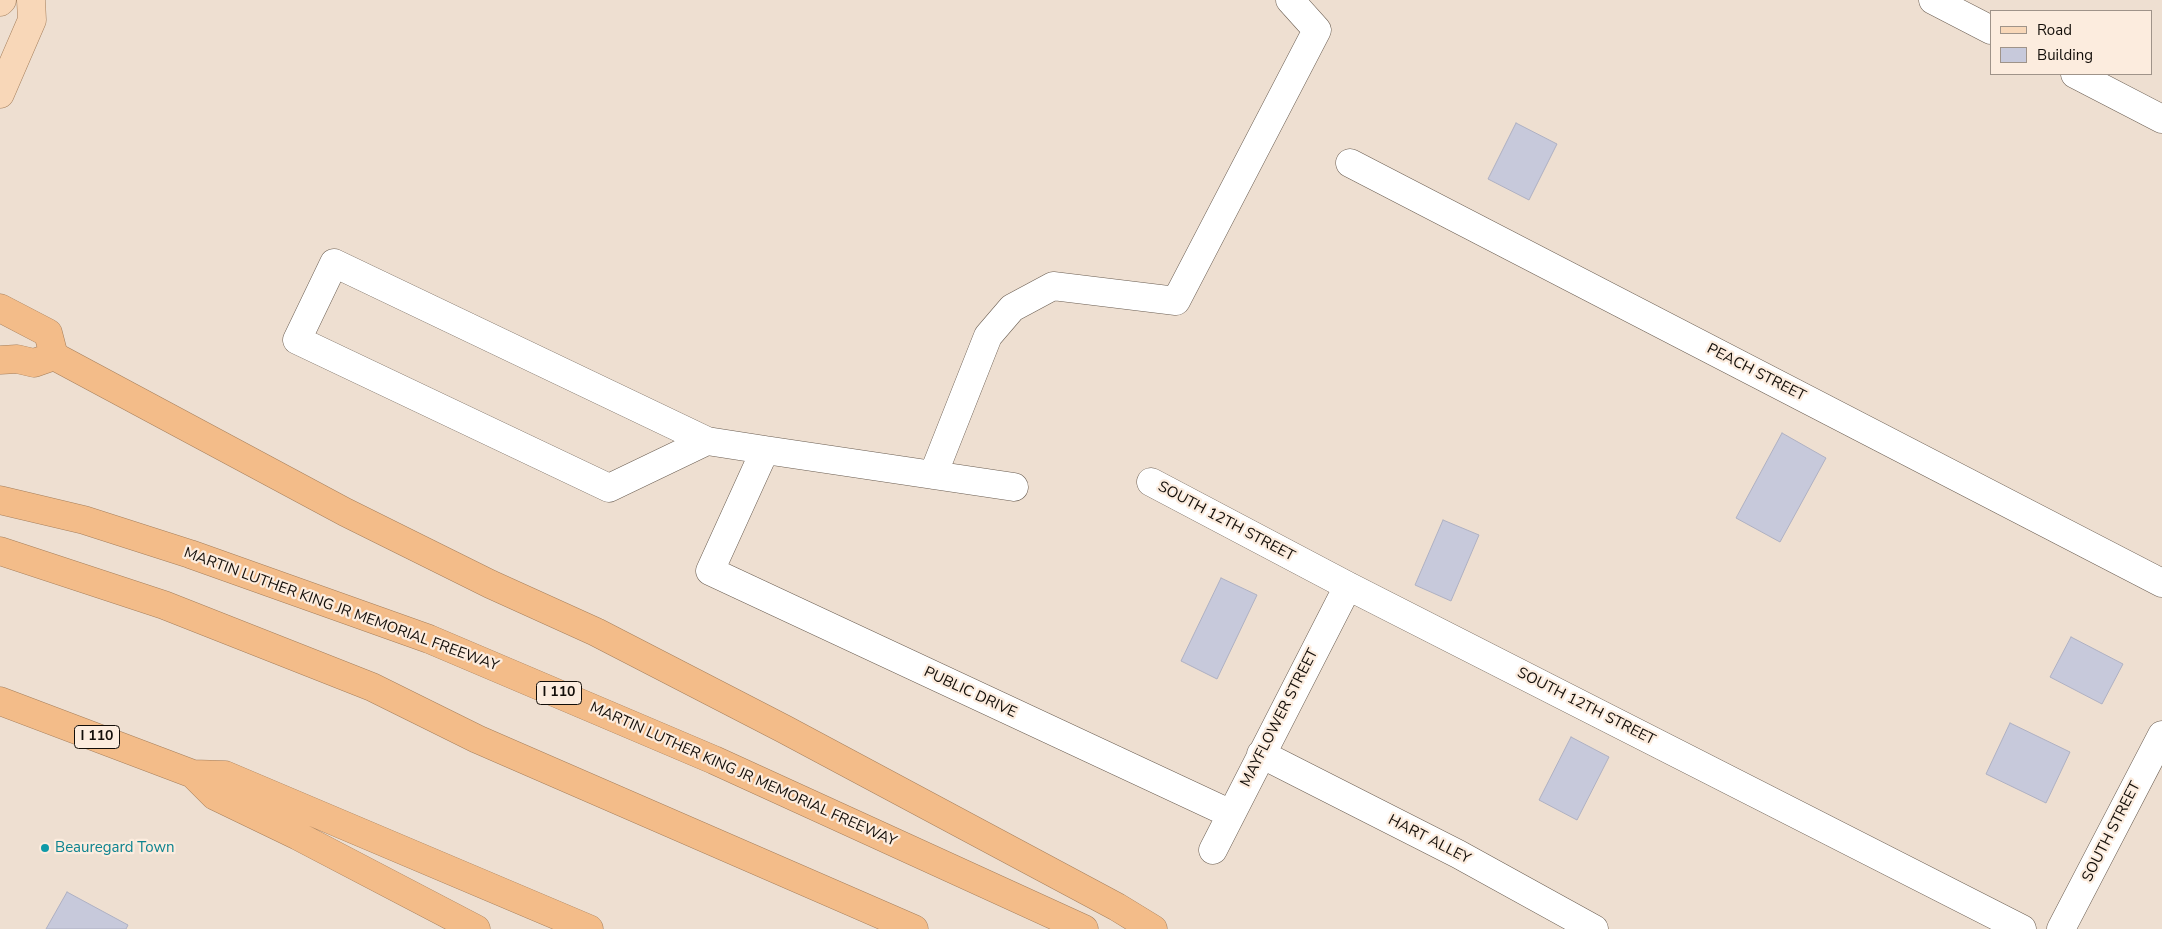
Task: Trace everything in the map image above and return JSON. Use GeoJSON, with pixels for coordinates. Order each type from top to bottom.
{"type":"FeatureCollection","features":[{"type":"Feature","properties":{"kind":"highway"},"geometry":{"type":"LineString","coordinates":[[0,308],[48,334],[54,356],[345,512],[490,584],[605,636],[784,729],[1117,907],[1153,929]]}},
{"type":"Feature","properties":{"kind":"highway"},"geometry":{"type":"LineString","coordinates":[[0,360],[17,359],[34,363],[54,356]]}},
{"type":"Feature","properties":{"kind":"highway","name":"MARTIN LUTHER KING JR MEMORIAL FREEWAY"},"geometry":{"type":"LineString","coordinates":[[8,501],[84,520],[190,554],[429,639],[714,760],[1084,929]]}},
{"type":"Feature","properties":{"kind":"highway"},"geometry":{"type":"LineString","coordinates":[[2,551],[164,605],[372,687],[477,739],[914,929]]}},
{"type":"Feature","properties":{"kind":"highway","name":"I 110"},"geometry":{"type":"LineString","coordinates":[[0,701],[220,786]]}},
{"type":"Feature","properties":{"kind":"highway"},"geometry":{"type":"LineString","coordinates":[[220,786],[298,836],[476,929]]}},
{"type":"Feature","properties":{"kind":"highway"},"geometry":{"type":"LineString","coordinates":[[220,786],[589,929]]}},
{"type":"Feature","properties":{"kind":"main road"},"geometry":{"type":"LineString","coordinates":[[0,94],[32,20],[32,0]]}},
{"type":"Feature","properties":{"kind":"street"},"geometry":{"type":"LineString","coordinates":[[933,475],[988,336],[1012,308],[1053,286],[1176,301],[1316,30],[1290,0]]}},
{"type":"Feature","properties":{"kind":"street"},"geometry":{"type":"LineString","coordinates":[[1933,0],[1990,29]]}},
{"type":"Feature","properties":{"kind":"street"},"geometry":{"type":"LineString","coordinates":[[2077,75],[2162,119]]}},
{"type":"Feature","properties":{"kind":"street","name":"PEACH STREET"},"geometry":{"type":"LineString","coordinates":[[1350,163],[2162,583]]}},
{"type":"Feature","properties":{"kind":"street"},"geometry":{"type":"LineString","coordinates":[[707,441],[609,488],[297,340],[334,263],[707,441],[1014,487]]}},
{"type":"Feature","properties":{"kind":"street","name":"PUBLIC DRIVE"},"geometry":{"type":"LineString","coordinates":[[765,450],[710,571],[1231,814]]}},
{"type":"Feature","properties":{"kind":"street","name":"SOUTH 12TH STREET"},"geometry":{"type":"LineString","coordinates":[[1151,482],[1348,586],[2022,929]]}},
{"type":"Feature","properties":{"kind":"street","name":"MAYFLOWER STREET"},"geometry":{"type":"LineString","coordinates":[[1213,850],[1348,586]]}},
{"type":"Feature","properties":{"kind":"street","name":"SOUTH STREET"},"geometry":{"type":"LineString","coordinates":[[2061,929],[2161,740]]}},
{"type":"Feature","properties":{"kind":"street","name":"HART ALLEY"},"geometry":{"type":"LineString","coordinates":[[1261,754],[1458,854],[1594,929]]}},
{"type":"Feature","properties":{"kind":"building"},"geometry":{"type":"Polygon","coordinates":[[[1516,123],[1557,144],[1529,200],[1488,179],[1516,123]]]}},
{"type":"Feature","properties":{"kind":"building"},"geometry":{"type":"Polygon","coordinates":[[[1782,433],[1826,458],[1780,542],[1736,518],[1782,433]]]}},
{"type":"Feature","properties":{"kind":"building"},"geometry":{"type":"Polygon","coordinates":[[[1443,520],[1479,535],[1451,601],[1415,585],[1443,520]]]}},
{"type":"Feature","properties":{"kind":"building"},"geometry":{"type":"Polygon","coordinates":[[[1221,578],[1257,595],[1217,679],[1181,661],[1221,578]]]}},
{"type":"Feature","properties":{"kind":"building"},"geometry":{"type":"Polygon","coordinates":[[[2071,637],[2123,664],[2102,704],[2050,677],[2071,637]]]}},
{"type":"Feature","properties":{"kind":"building"},"geometry":{"type":"Polygon","coordinates":[[[2010,723],[2070,752],[2046,803],[1986,774],[2010,723]]]}},
{"type":"Feature","properties":{"kind":"building"},"geometry":{"type":"Polygon","coordinates":[[[1571,737],[1609,757],[1577,820],[1539,800],[1571,737]]]}},
{"type":"Feature","properties":{"kind":"building"},"geometry":{"type":"Polygon","coordinates":[[[67,892],[128,925],[126,929],[46,929],[67,892]]]}},
{"type":"Feature","properties":{"kind":"place","name":"Beauregard Town"},"geometry":{"type":"Point","coordinates":[45,848]}}]}
